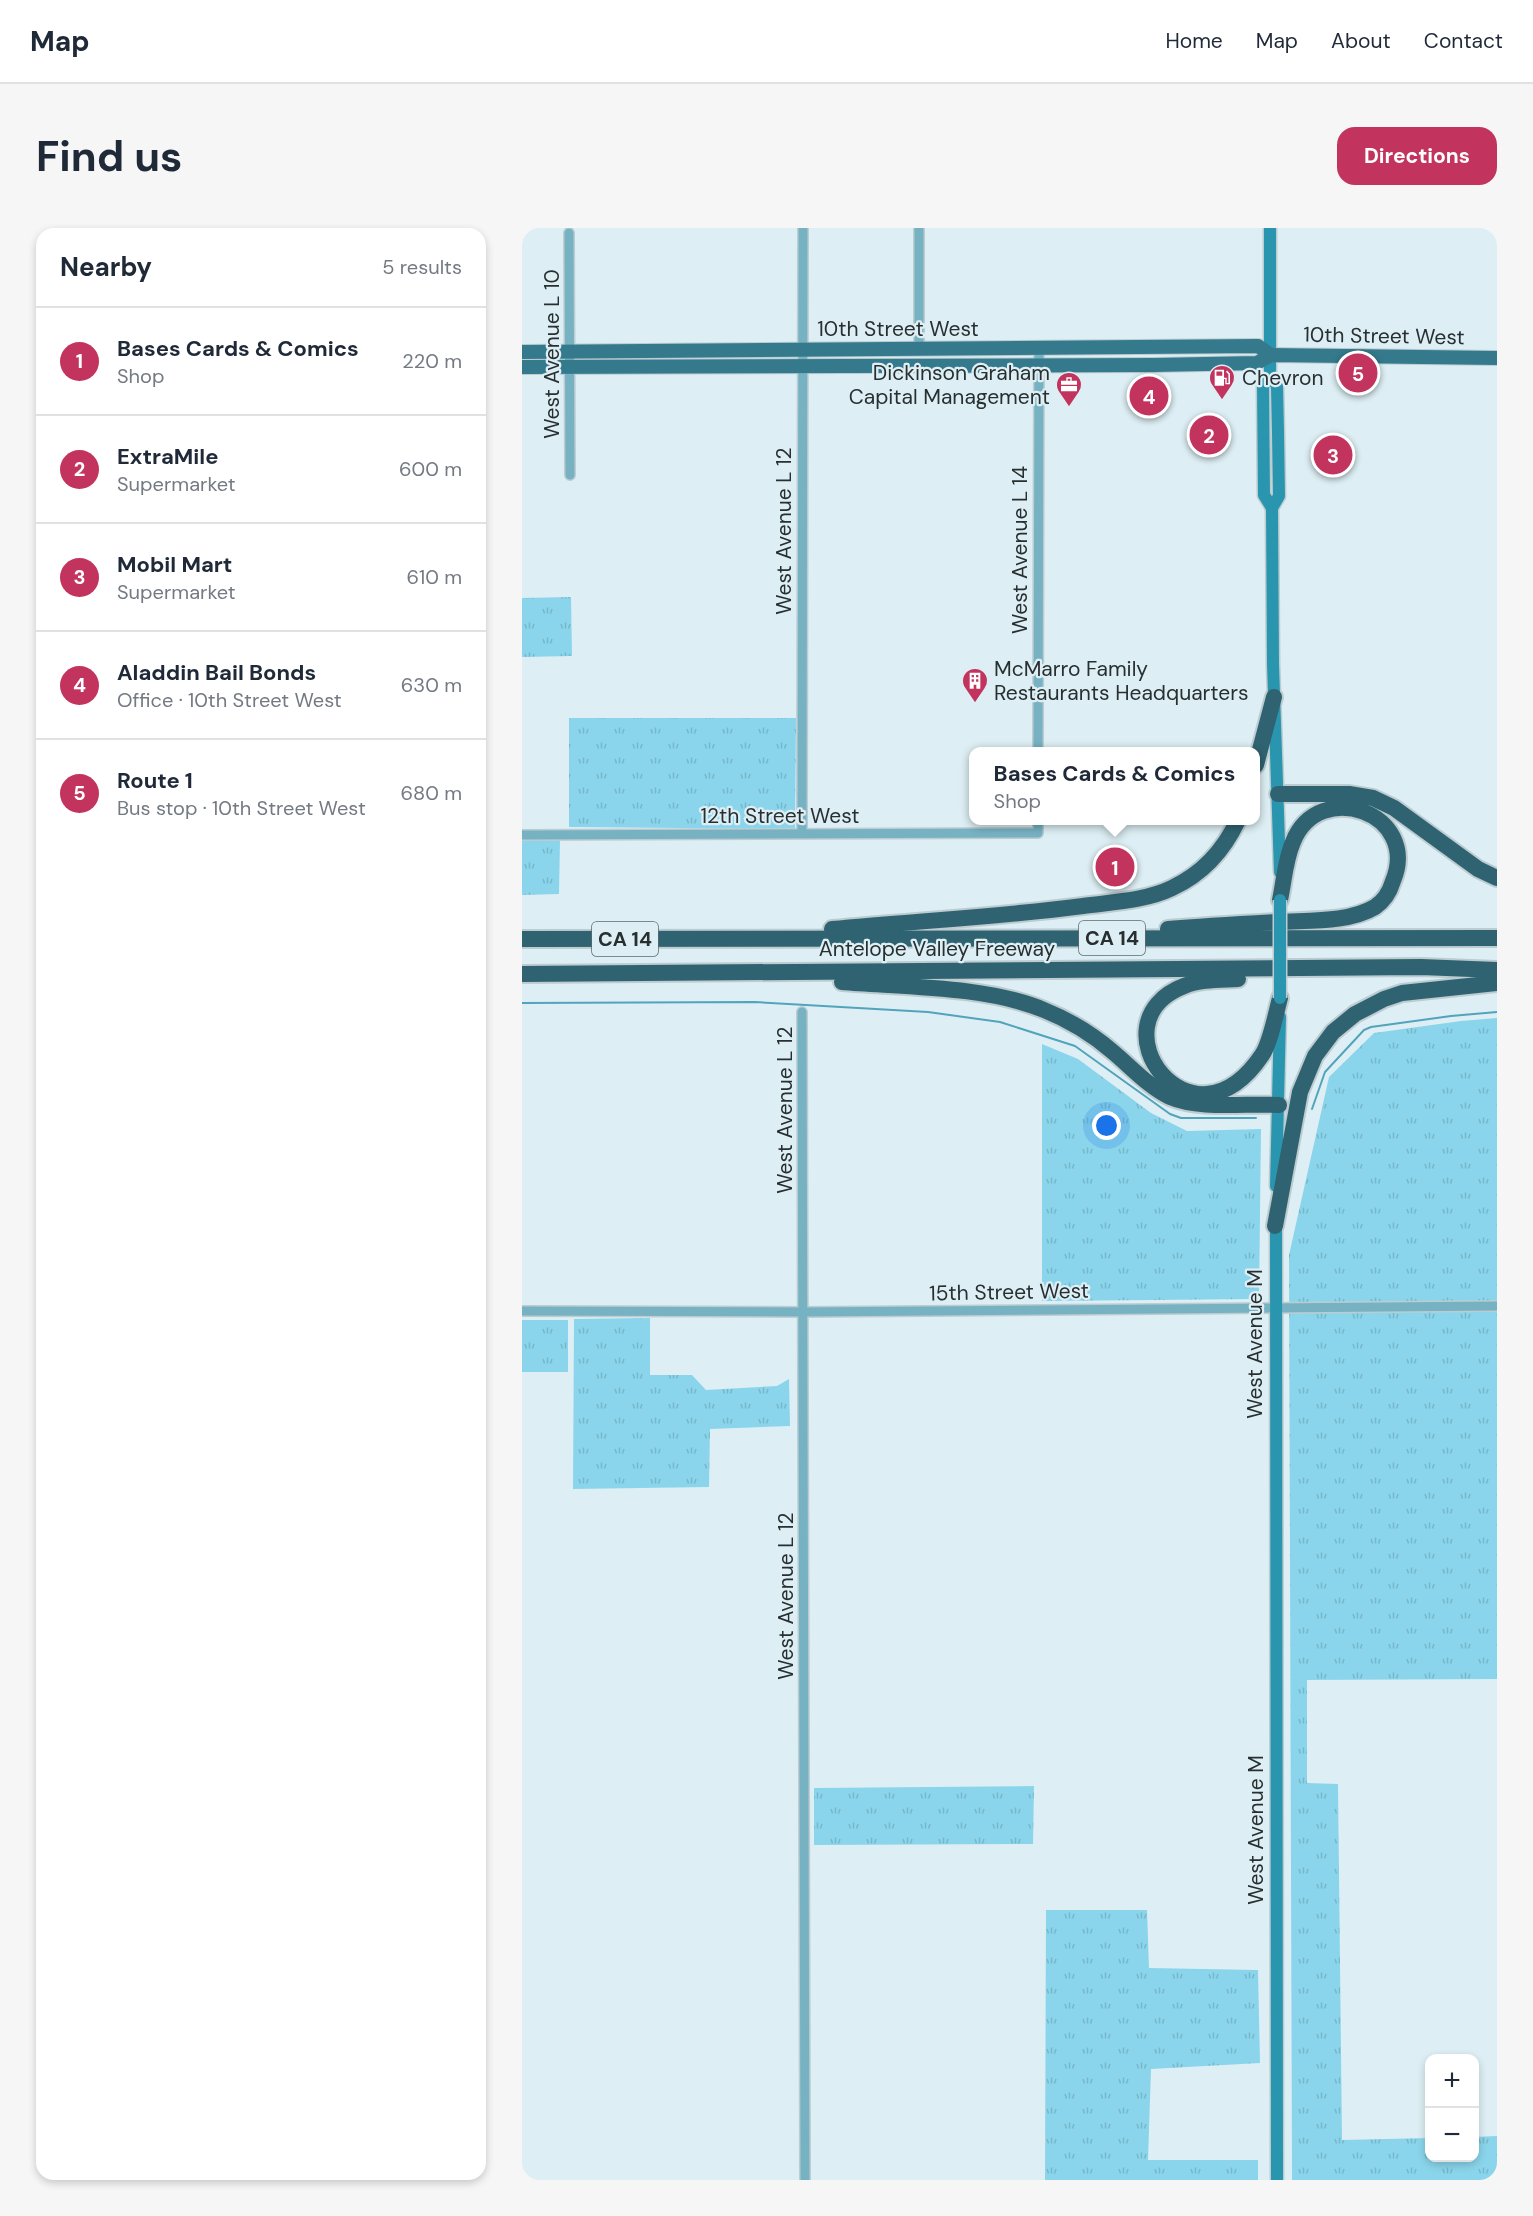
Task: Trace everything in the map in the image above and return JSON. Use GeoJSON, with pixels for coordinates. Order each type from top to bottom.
{"type":"FeatureCollection","features":[{"type":"Feature","properties":{"kind":"highway"},"geometry":{"type":"LineString","coordinates":[[1260,750],[1274,697]]}},
{"type":"Feature","properties":{"kind":"highway"},"geometry":{"type":"LineString","coordinates":[[1278,794],[1349,794],[1373,798],[1394,808],[1478,869],[1497,878]]}},
{"type":"Feature","properties":{"kind":"highway"},"geometry":{"type":"LineString","coordinates":[[1032,938],[1354,915],[1376,906],[1389,891],[1394,880],[1398,870],[1398,856],[1395,841],[1389,830],[1372,814],[1348,807],[1328,809],[1313,816],[1301,828],[1292,843],[1280,900]]}},
{"type":"Feature","properties":{"kind":"highway"},"geometry":{"type":"LineString","coordinates":[[727,939],[1031,913],[1153,895],[1170,889],[1199,872],[1223,846],[1235,825]]}},
{"type":"Feature","properties":{"kind":"highway","name":"Antelope Valley Freeway"},"geometry":{"type":"LineString","coordinates":[[522,939],[1497,938]]}},
{"type":"Feature","properties":{"kind":"highway"},"geometry":{"type":"LineString","coordinates":[[1280,998],[1263,1054],[1242,1077],[1231,1085],[1218,1091],[1194,1094],[1170,1084],[1155,1068],[1148,1047],[1147,1032],[1150,1020],[1154,1011],[1167,996],[1183,986],[1202,982],[1420,967]]}},
{"type":"Feature","properties":{"kind":"highway","name":"Antelope Valley Freeway"},"geometry":{"type":"LineString","coordinates":[[522,974],[1420,967],[1497,970]]}},
{"type":"Feature","properties":{"kind":"highway"},"geometry":{"type":"LineString","coordinates":[[797,972],[827,980],[986,994],[1015,1001],[1048,1012],[1089,1033],[1156,1089],[1171,1097],[1188,1102],[1279,1105]]}},
{"type":"Feature","properties":{"kind":"highway"},"geometry":{"type":"LineString","coordinates":[[1275,1226],[1300,1092],[1315,1056],[1333,1032],[1354,1014],[1402,993],[1497,983]]}},
{"type":"Feature","properties":{"kind":"main road","name":"West Avenue M"},"geometry":{"type":"LineString","coordinates":[[1270,228],[1270,375],[1277,386],[1279,496],[1272,508],[1274,697],[1280,900],[1279,1105],[1275,1226],[1277,2180]]}},
{"type":"Feature","properties":{"kind":"main road","name":"10th Street West"},"geometry":{"type":"LineString","coordinates":[[522,352],[1258,346],[1270,356]]}},
{"type":"Feature","properties":{"kind":"main road","name":"10th Street West"},"geometry":{"type":"LineString","coordinates":[[522,367],[1039,366],[1257,363],[1270,356],[1497,358]]}},
{"type":"Feature","properties":{"kind":"street","name":"West Avenue L 12"},"geometry":{"type":"LineString","coordinates":[[802,228],[802,833]]}},
{"type":"Feature","properties":{"kind":"street"},"geometry":{"type":"LineString","coordinates":[[919,228],[919,350]]}},
{"type":"Feature","properties":{"kind":"street","name":"West Avenue L 10"},"geometry":{"type":"LineString","coordinates":[[569,233],[570,475]]}},
{"type":"Feature","properties":{"kind":"street","name":"West Avenue L 14"},"geometry":{"type":"LineString","coordinates":[[1038,747],[1039,349]]}},
{"type":"Feature","properties":{"kind":"street","name":"12th Street West"},"geometry":{"type":"LineString","coordinates":[[522,835],[1038,833],[1038,825]]}},
{"type":"Feature","properties":{"kind":"street","name":"West Avenue L 12"},"geometry":{"type":"LineString","coordinates":[[802,1012],[805,2180]]}},
{"type":"Feature","properties":{"kind":"street","name":"15th Street West"},"geometry":{"type":"LineString","coordinates":[[522,1311],[804,1312],[1497,1306]]}},
{"type":"Feature","properties":{"kind":"green space"},"geometry":{"type":"Polygon","coordinates":[[[571,597],[572,656],[522,657],[522,598],[571,597]]]}},
{"type":"Feature","properties":{"kind":"green space"},"geometry":{"type":"Polygon","coordinates":[[[569,718],[796,718],[795,829],[569,827],[569,718]]]}},
{"type":"Feature","properties":{"kind":"green space"},"geometry":{"type":"Polygon","coordinates":[[[522,840],[560,840],[559,894],[522,895],[522,840]]]}},
{"type":"Feature","properties":{"kind":"green space"},"geometry":{"type":"Polygon","coordinates":[[[1497,1018],[1497,1679],[1307,1680],[1307,1783],[1338,1784],[1342,2140],[1425,2138],[1425,2162],[1479,2162],[1479,2137],[1497,2136],[1497,2180],[1292,2180],[1289,1255],[1329,1077],[1374,1033],[1497,1018]]]}},
{"type":"Feature","properties":{"kind":"green space"},"geometry":{"type":"Polygon","coordinates":[[[1042,1044],[1078,1059],[1151,1113],[1187,1131],[1261,1129],[1259,1299],[1042,1301],[1042,1044]]]}},
{"type":"Feature","properties":{"kind":"green space"},"geometry":{"type":"Polygon","coordinates":[[[650,1318],[650,1375],[692,1375],[706,1390],[777,1386],[789,1379],[790,1426],[710,1429],[709,1487],[573,1489],[574,1319],[650,1318]]]}},
{"type":"Feature","properties":{"kind":"green space"},"geometry":{"type":"Polygon","coordinates":[[[522,1320],[568,1320],[568,1372],[522,1372],[522,1320]]]}},
{"type":"Feature","properties":{"kind":"green space"},"geometry":{"type":"Polygon","coordinates":[[[1034,1786],[1033,1844],[814,1845],[814,1788],[1034,1786]]]}},
{"type":"Feature","properties":{"kind":"green space"},"geometry":{"type":"Polygon","coordinates":[[[1046,1910],[1147,1910],[1149,1968],[1258,1970],[1260,2063],[1151,2069],[1148,2160],[1258,2160],[1258,2180],[1045,2180],[1046,1910]]]}},
{"type":"Feature","properties":{"kind":"waterway"},"geometry":{"type":"LineString","coordinates":[[522,1003],[755,1002],[928,1012],[1000,1022],[1075,1046],[1170,1114],[1181,1118],[1256,1118]]}},
{"type":"Feature","properties":{"kind":"waterway"},"geometry":{"type":"LineString","coordinates":[[1312,1109],[1325,1072],[1364,1030],[1371,1027],[1451,1016],[1497,1012]]}},
{"type":"Feature","properties":{"kind":"place","name":"Route 1"},"geometry":{"type":"Point","coordinates":[1358,373]}},
{"type":"Feature","properties":{"kind":"place","name":"Aladdin Bail Bonds"},"geometry":{"type":"Point","coordinates":[1149,396]}},
{"type":"Feature","properties":{"kind":"place","name":"Chevron"},"geometry":{"type":"Point","coordinates":[1222,401]}},
{"type":"Feature","properties":{"kind":"place","name":"Dickinson Graham Capital Management"},"geometry":{"type":"Point","coordinates":[1069,408]}},
{"type":"Feature","properties":{"kind":"place","name":"ExtraMile"},"geometry":{"type":"Point","coordinates":[1209,435]}},
{"type":"Feature","properties":{"kind":"place","name":"Mobil Mart"},"geometry":{"type":"Point","coordinates":[1333,455]}},
{"type":"Feature","properties":{"kind":"place","name":"McMarro Family Restaurants Headquarters"},"geometry":{"type":"Point","coordinates":[975,704]}},
{"type":"Feature","properties":{"kind":"place","name":"Bases Cards & Comics"},"geometry":{"type":"Point","coordinates":[1115,867]}}]}
